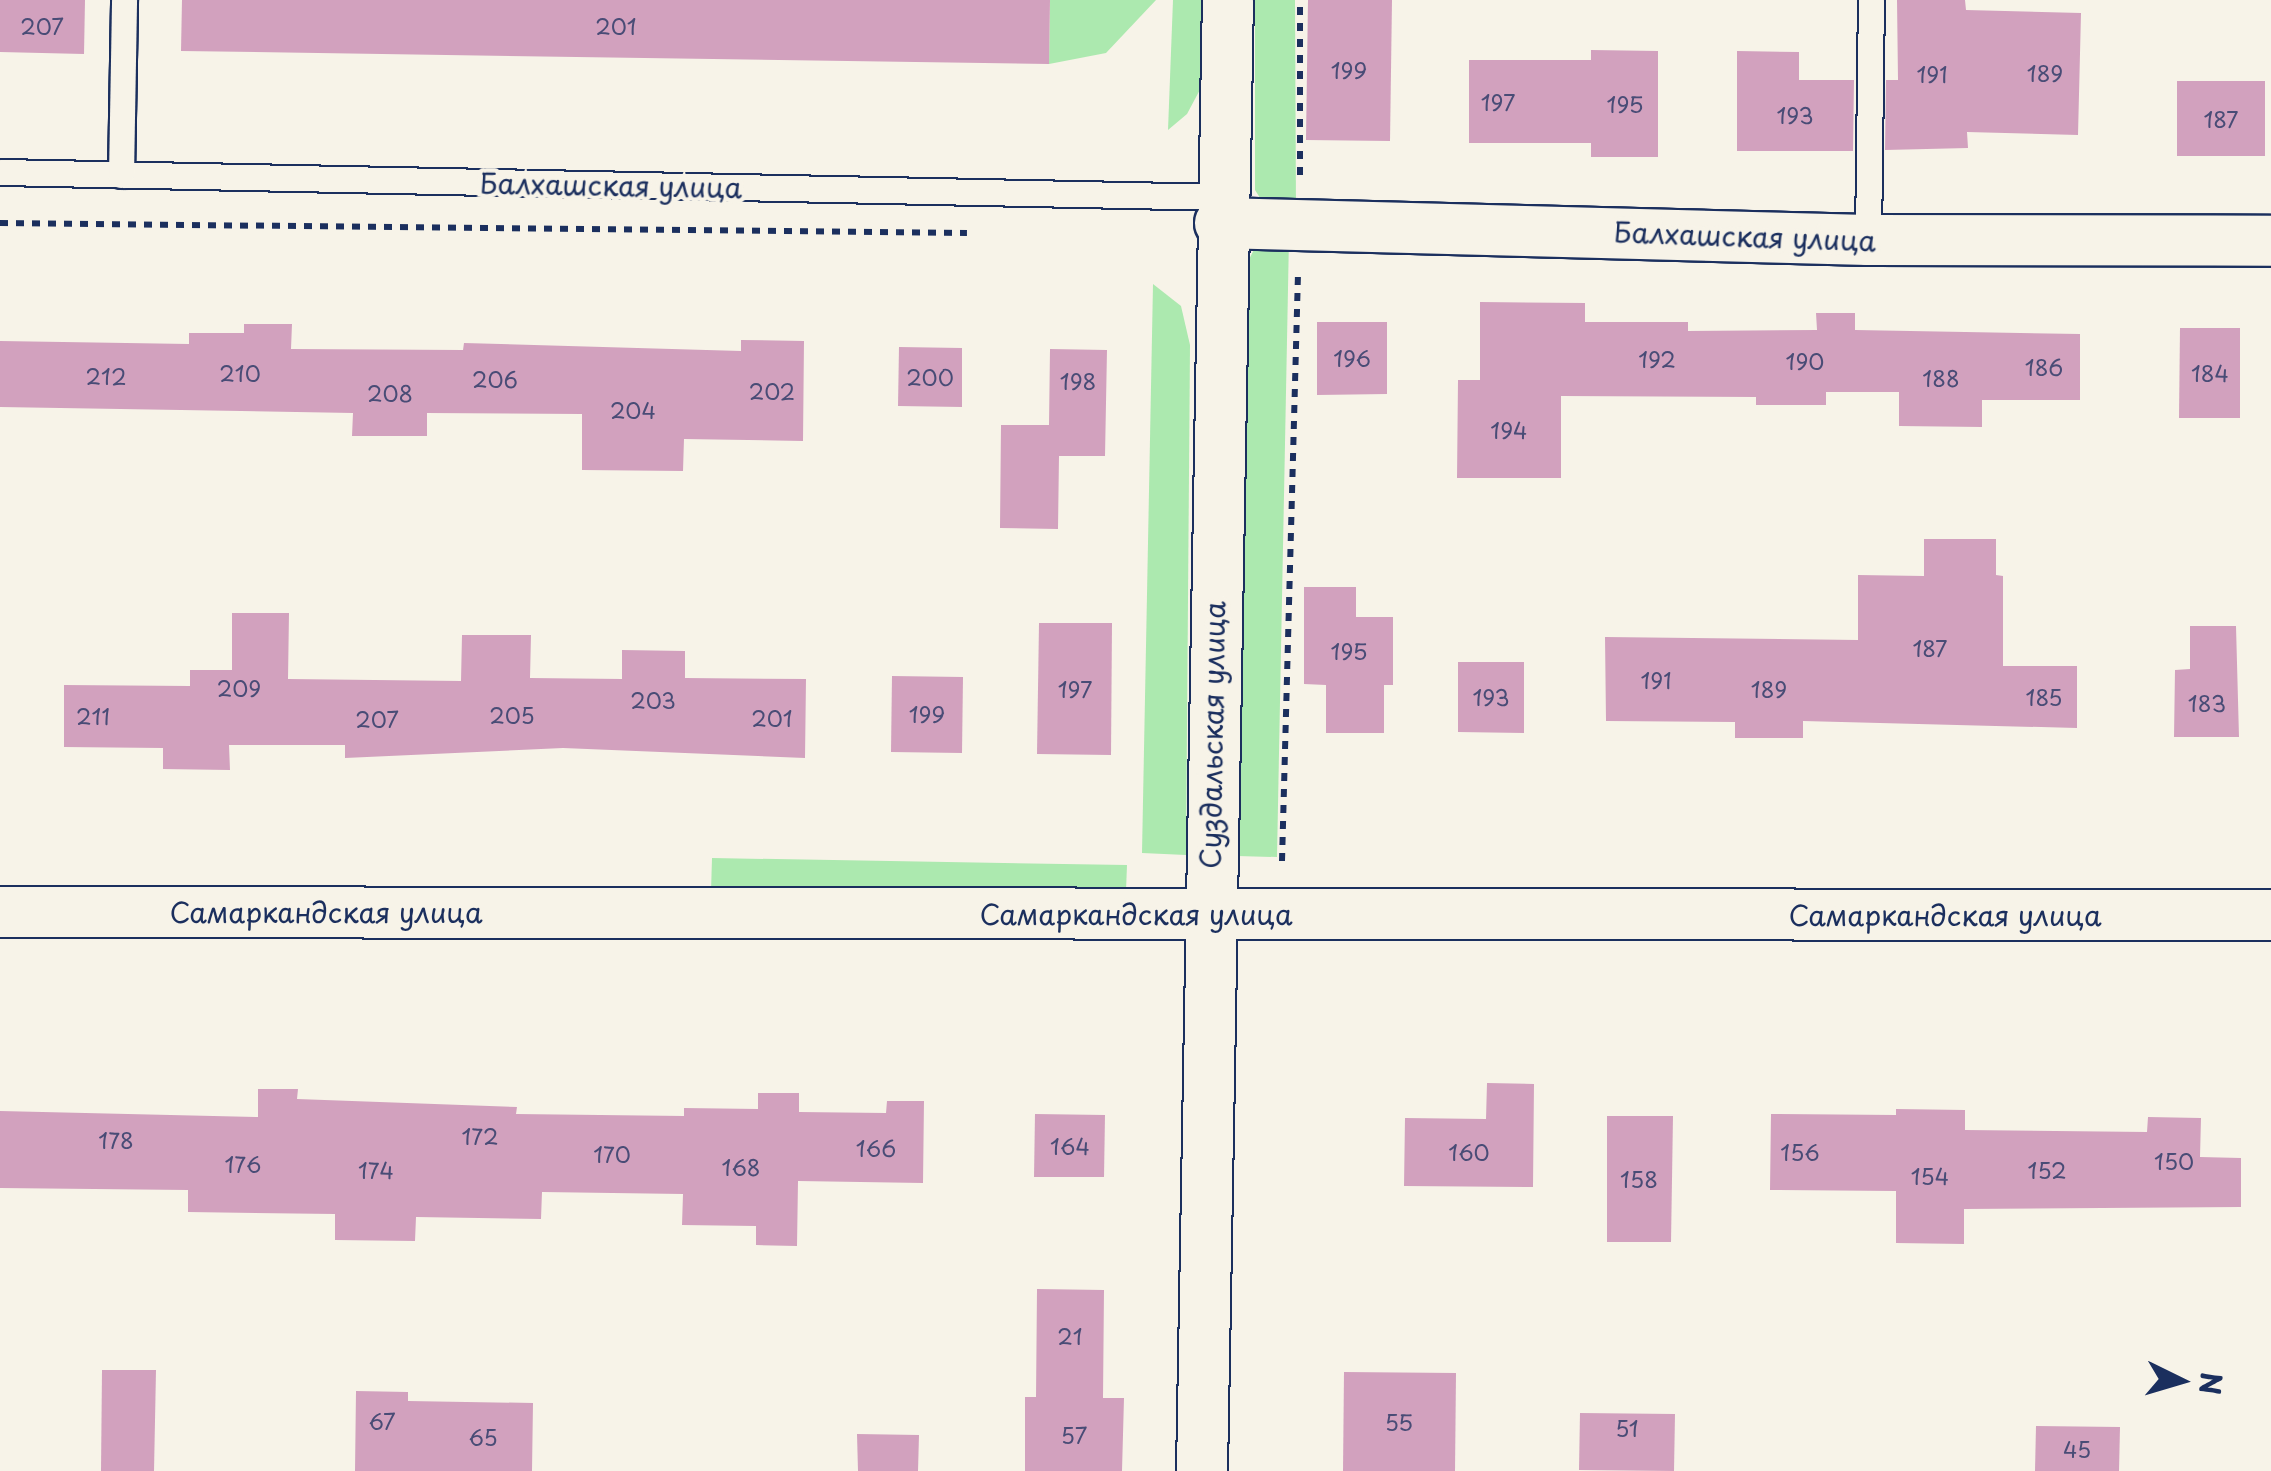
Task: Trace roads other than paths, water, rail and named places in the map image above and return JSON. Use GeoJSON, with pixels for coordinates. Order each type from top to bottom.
{"type":"FeatureCollection","features":[{"type":"Feature","properties":{"kind":"street","name":"Суздальская улица"},"geometry":{"type":"LineString","coordinates":[[1202,1471],[1221,210],[1228,0]]}},
{"type":"Feature","properties":{"kind":"street","name":"Балхашская улица"},"geometry":{"type":"LineString","coordinates":[[1221,210],[1300,223],[1868,240],[2271,241]]}},
{"type":"Feature","properties":{"kind":"street","name":"Самаркандская улица"},"geometry":{"type":"LineString","coordinates":[[0,912],[2271,916]]}},
{"type":"Feature","properties":{"kind":"lane"},"geometry":{"type":"LineString","coordinates":[[121,175],[124,0]]}},
{"type":"Feature","properties":{"kind":"lane"},"geometry":{"type":"LineString","coordinates":[[1868,240],[1871,0]]}},
{"type":"Feature","properties":{"kind":"lane","name":"Балхашская улица"},"geometry":{"type":"LineString","coordinates":[[0,172],[1221,210]]}}]}
